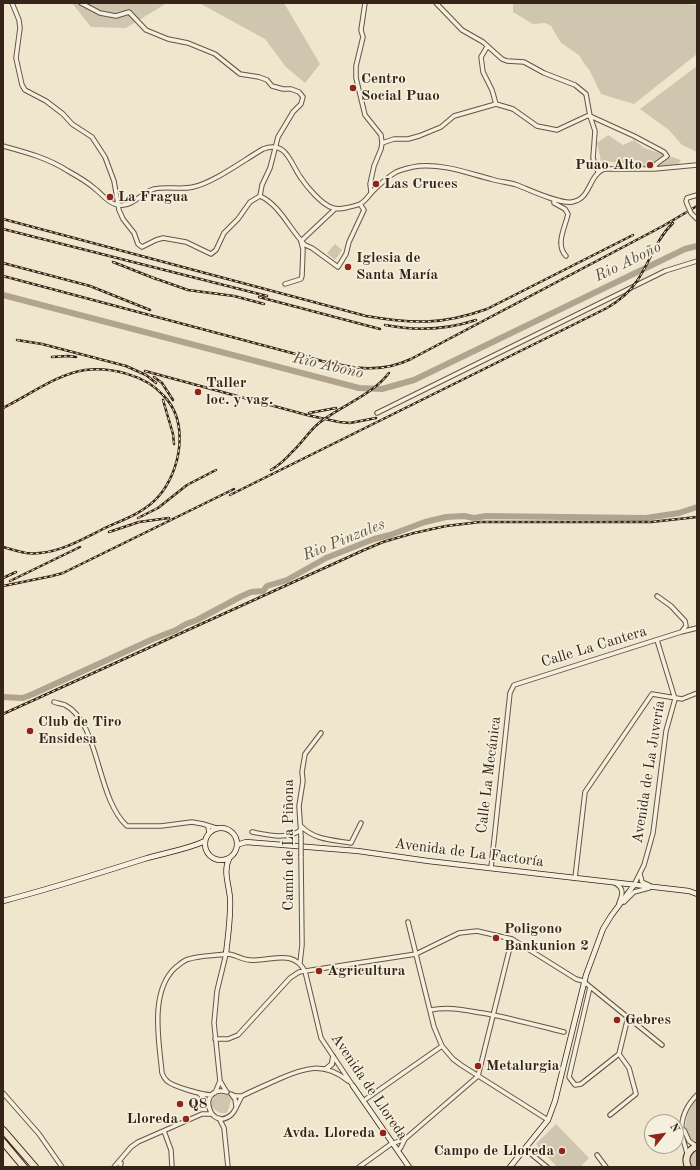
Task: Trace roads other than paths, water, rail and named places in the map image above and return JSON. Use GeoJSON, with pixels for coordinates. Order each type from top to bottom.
{"type":"FeatureCollection","features":[{"type":"Feature","properties":{"kind":"highway"},"geometry":{"type":"LineString","coordinates":[[3,1130],[35,1167]]}},
{"type":"Feature","properties":{"kind":"highway"},"geometry":{"type":"LineString","coordinates":[[3,1142],[24,1167]]}},
{"type":"Feature","properties":{"kind":"highway"},"geometry":{"type":"LineString","coordinates":[[686,1166],[687,1154],[692,1148],[697,1146]]}},
{"type":"Feature","properties":{"kind":"street"},"geometry":{"type":"LineString","coordinates":[[12,3],[19,20],[20,28],[16,58],[22,85],[25,90],[46,101],[63,114],[72,124],[92,137],[105,157],[114,181],[117,205],[123,219],[134,233],[138,244],[142,247],[164,238],[186,242],[208,254],[211,254],[216,250],[224,233],[238,219],[250,202],[260,196],[265,198],[275,208],[301,241],[338,267],[346,254],[349,242],[364,210],[360,204]]}},
{"type":"Feature","properties":{"kind":"street"},"geometry":{"type":"LineString","coordinates":[[81,3],[100,13],[116,16],[129,12],[146,30],[168,39],[188,43],[215,54],[240,74],[259,77],[267,80],[272,86],[283,89],[291,89],[298,92],[303,97],[301,104],[293,112],[278,137],[275,146],[275,153],[262,185],[260,196]]}},
{"type":"Feature","properties":{"kind":"street"},"geometry":{"type":"LineString","coordinates":[[365,3],[361,30],[363,37],[356,66],[356,78],[365,115],[381,135],[382,143],[374,166],[370,184],[371,192]]}},
{"type":"Feature","properties":{"kind":"street"},"geometry":{"type":"LineString","coordinates":[[436,3],[462,30],[482,42],[502,59],[507,61],[524,62],[544,73],[575,85],[586,94],[590,116],[595,131],[593,158],[598,172]]}},
{"type":"Feature","properties":{"kind":"street"},"geometry":{"type":"LineString","coordinates":[[487,47],[481,57],[483,72],[492,90],[496,104]]}},
{"type":"Feature","properties":{"kind":"street"},"geometry":{"type":"LineString","coordinates":[[382,143],[394,139],[413,138],[441,127],[454,116],[496,104],[513,109],[537,126],[557,130],[590,116],[634,136],[664,152],[667,156],[656,164],[654,169]]}},
{"type":"Feature","properties":{"kind":"street"},"geometry":{"type":"LineString","coordinates":[[3,146],[34,155],[67,170],[93,187],[112,203],[117,205],[129,204],[153,190],[188,188],[200,185],[270,146],[275,146],[284,151],[290,158],[300,177],[312,192],[327,206],[335,209],[352,207],[360,204],[366,200],[371,192],[396,172],[419,166],[436,166],[515,184],[554,199],[567,202],[577,201],[588,191],[594,176],[604,169],[654,169],[697,165]]}},
{"type":"Feature","properties":{"kind":"street"},"geometry":{"type":"LineString","coordinates":[[691,166],[697,161]]}},
{"type":"Feature","properties":{"kind":"street"},"geometry":{"type":"LineString","coordinates":[[697,195],[687,198],[686,201],[692,213],[697,218]]}},
{"type":"Feature","properties":{"kind":"street"},"geometry":{"type":"LineString","coordinates":[[554,199],[554,202],[565,209],[568,214],[561,235],[562,252],[566,256]]}},
{"type":"Feature","properties":{"kind":"street"},"geometry":{"type":"LineString","coordinates":[[301,241],[335,209]]}},
{"type":"Feature","properties":{"kind":"street"},"geometry":{"type":"LineString","coordinates":[[285,284],[300,279],[302,276],[303,249],[301,241]]}},
{"type":"Feature","properties":{"kind":"street"},"geometry":{"type":"LineString","coordinates":[[377,412],[664,271],[697,261]]}},
{"type":"Feature","properties":{"kind":"street"},"geometry":{"type":"LineString","coordinates":[[657,596],[671,606],[685,621],[686,626],[681,632]]}},
{"type":"Feature","properties":{"kind":"street","name":"Calle La Cantera"},"geometry":{"type":"LineString","coordinates":[[514,685],[697,628]]}},
{"type":"Feature","properties":{"kind":"street","name":"Avenida de La Juvería"},"geometry":{"type":"LineString","coordinates":[[634,885],[651,844],[666,731],[675,699],[657,640]]}},
{"type":"Feature","properties":{"kind":"street","name":"Calle La Mecánica"},"geometry":{"type":"LineString","coordinates":[[491,868],[510,693],[514,685]]}},
{"type":"Feature","properties":{"kind":"street"},"geometry":{"type":"LineString","coordinates":[[575,878],[585,792],[652,694],[682,699],[697,693]]}},
{"type":"Feature","properties":{"kind":"street"},"geometry":{"type":"LineString","coordinates":[[54,702],[69,708],[82,722],[94,752],[110,801],[127,826],[161,826],[192,822],[216,828],[225,828],[236,837],[237,845],[235,853],[229,859],[226,868],[230,906],[229,922],[226,954],[215,1007],[215,1039],[220,1081],[226,1091],[235,1096],[242,1096],[303,1069],[314,1068],[326,1069],[338,1074],[353,1086]]}},
{"type":"Feature","properties":{"kind":"street","name":"Camín de La Piñona"},"geometry":{"type":"LineString","coordinates":[[300,962],[302,946],[301,836],[299,806],[303,781],[302,772],[305,754],[321,733]]}},
{"type":"Feature","properties":{"kind":"street"},"geometry":{"type":"LineString","coordinates":[[252,832],[271,836],[290,836],[300,828],[316,838],[351,843],[361,823]]}},
{"type":"Feature","properties":{"kind":"street"},"geometry":{"type":"LineString","coordinates":[[208,826],[209,833]]}},
{"type":"Feature","properties":{"kind":"street"},"geometry":{"type":"LineString","coordinates":[[216,828],[209,833],[205,841],[206,850],[212,858],[220,860],[229,859]]}},
{"type":"Feature","properties":{"kind":"street","name":"Avenida de La Factoría"},"geometry":{"type":"LineString","coordinates":[[236,837],[246,842],[358,851],[634,885],[697,891]]}},
{"type":"Feature","properties":{"kind":"street"},"geometry":{"type":"LineString","coordinates":[[3,901],[40,892],[164,853],[193,846],[205,841]]}},
{"type":"Feature","properties":{"kind":"street","name":"Avenida de La Factoría"},"geometry":{"type":"LineString","coordinates":[[237,845],[246,842]]}},
{"type":"Feature","properties":{"kind":"street"},"geometry":{"type":"LineString","coordinates":[[193,846],[206,850]]}},
{"type":"Feature","properties":{"kind":"street"},"geometry":{"type":"LineString","coordinates":[[220,860],[226,868]]}},
{"type":"Feature","properties":{"kind":"street"},"geometry":{"type":"LineString","coordinates":[[640,873],[642,882],[654,887]]}},
{"type":"Feature","properties":{"kind":"street"},"geometry":{"type":"LineString","coordinates":[[612,882],[618,885],[623,891],[623,895],[617,907]]}},
{"type":"Feature","properties":{"kind":"street"},"geometry":{"type":"LineString","coordinates":[[511,1167],[548,1120],[554,1106],[583,981],[603,929],[617,907],[634,885]]}},
{"type":"Feature","properties":{"kind":"street"},"geometry":{"type":"LineString","coordinates":[[617,907],[634,892],[642,888],[654,887]]}},
{"type":"Feature","properties":{"kind":"street","name":"Avenida de La Factoría"},"geometry":{"type":"LineString","coordinates":[[689,891],[697,894]]}},
{"type":"Feature","properties":{"kind":"street"},"geometry":{"type":"LineString","coordinates":[[408,922],[434,1027],[442,1046],[453,1059],[548,1120]]}},
{"type":"Feature","properties":{"kind":"street"},"geometry":{"type":"LineString","coordinates":[[215,1039],[228,1038],[238,1034],[290,978],[297,973],[416,954],[454,935],[477,931],[512,939],[576,979],[583,981],[662,1045]]}},
{"type":"Feature","properties":{"kind":"street"},"geometry":{"type":"LineString","coordinates":[[359,1167],[393,1143],[405,1139],[478,1076],[512,939]]}},
{"type":"Feature","properties":{"kind":"street"},"geometry":{"type":"LineString","coordinates":[[226,1091],[213,1094],[199,1094],[171,1083],[162,1073],[158,1017],[160,993],[169,974],[189,959],[226,954],[249,960],[281,957],[300,962]]}},
{"type":"Feature","properties":{"kind":"street","name":"Avenida de Lloreda"},"geometry":{"type":"LineString","coordinates":[[300,962],[305,971],[320,1033],[324,1043],[409,1167]]}},
{"type":"Feature","properties":{"kind":"street"},"geometry":{"type":"LineString","coordinates":[[590,987],[569,1077],[575,1085],[581,1084],[619,1054],[628,1017]]}},
{"type":"Feature","properties":{"kind":"street"},"geometry":{"type":"LineString","coordinates":[[430,1010],[450,1008],[493,1015],[564,1032]]}},
{"type":"Feature","properties":{"kind":"street"},"geometry":{"type":"LineString","coordinates":[[366,1099],[442,1046]]}},
{"type":"Feature","properties":{"kind":"street"},"geometry":{"type":"LineString","coordinates":[[610,1115],[636,1094],[629,1068],[619,1054]]}},
{"type":"Feature","properties":{"kind":"street"},"geometry":{"type":"LineString","coordinates":[[326,1069],[332,1064],[333,1057]]}},
{"type":"Feature","properties":{"kind":"street"},"geometry":{"type":"LineString","coordinates":[[202,1114],[220,1081]]}},
{"type":"Feature","properties":{"kind":"street"},"geometry":{"type":"LineString","coordinates":[[3,1093],[39,1134],[62,1167]]}},
{"type":"Feature","properties":{"kind":"street"},"geometry":{"type":"LineString","coordinates":[[199,1094],[208,1105],[212,1114]]}},
{"type":"Feature","properties":{"kind":"street"},"geometry":{"type":"LineString","coordinates":[[231,1094],[235,1099],[236,1106]]}},
{"type":"Feature","properties":{"kind":"street"},"geometry":{"type":"LineString","coordinates":[[684,1118],[686,1110],[697,1095]]}},
{"type":"Feature","properties":{"kind":"street"},"geometry":{"type":"LineString","coordinates":[[224,1128],[242,1096]]}},
{"type":"Feature","properties":{"kind":"street"},"geometry":{"type":"LineString","coordinates":[[114,1167],[128,1150],[138,1142],[202,1114],[212,1114],[219,1118],[227,1118],[232,1115]]}},
{"type":"Feature","properties":{"kind":"street"},"geometry":{"type":"LineString","coordinates":[[219,1118],[224,1128],[228,1167]]}},
{"type":"Feature","properties":{"kind":"street"},"geometry":{"type":"LineString","coordinates":[[164,1131],[171,1150],[172,1167]]}},
{"type":"Feature","properties":{"kind":"street"},"geometry":{"type":"LineString","coordinates":[[684,1131],[689,1141],[697,1146]]}},
{"type":"Feature","properties":{"kind":"street"},"geometry":{"type":"LineString","coordinates":[[398,1151],[405,1139]]}},
{"type":"Feature","properties":{"kind":"street"},"geometry":{"type":"LineString","coordinates":[[684,1143],[687,1154]]}},
{"type":"Feature","properties":{"kind":"street"},"geometry":{"type":"LineString","coordinates":[[525,1149],[547,1167]]}},
{"type":"Feature","properties":{"kind":"street"},"geometry":{"type":"LineString","coordinates":[[598,1155],[606,1167]]}},
{"type":"Feature","properties":{"kind":"street"},"geometry":{"type":"LineString","coordinates":[[119,1162],[122,1163],[120,1167]]}},
{"type":"Feature","properties":{"kind":"waterway","name":"Rio Aboño"},"geometry":{"type":"LineString","coordinates":[[3,295],[359,388],[382,389],[414,380],[685,249],[697,246]]}},
{"type":"Feature","properties":{"kind":"waterway","name":"Rio Pinzales"},"geometry":{"type":"LineString","coordinates":[[3,697],[23,698],[33,694],[176,630],[251,592],[263,591],[267,586],[287,580],[326,558],[374,539],[390,535],[425,522],[446,517],[464,516],[474,518],[486,516],[646,518],[679,513],[697,507]]}},
{"type":"Feature","properties":{"kind":"railway"},"geometry":{"type":"LineString","coordinates":[[3,276],[322,361],[345,366],[366,368],[388,367],[411,359],[663,226],[697,206]]}},
{"type":"Feature","properties":{"kind":"railway"},"geometry":{"type":"LineString","coordinates":[[3,219],[366,316],[413,322],[427,322],[456,318],[487,309],[633,235]]}},
{"type":"Feature","properties":{"kind":"railway"},"geometry":{"type":"LineString","coordinates":[[230,495],[607,308],[631,289],[642,274],[662,236],[673,223]]}},
{"type":"Feature","properties":{"kind":"railway"},"geometry":{"type":"LineString","coordinates":[[3,229],[267,296]]}},
{"type":"Feature","properties":{"kind":"railway"},"geometry":{"type":"LineString","coordinates":[[113,262],[156,279]]}},
{"type":"Feature","properties":{"kind":"railway"},"geometry":{"type":"LineString","coordinates":[[3,263],[90,286],[150,310]]}},
{"type":"Feature","properties":{"kind":"railway"},"geometry":{"type":"LineString","coordinates":[[151,277],[188,290],[234,296],[264,304]]}},
{"type":"Feature","properties":{"kind":"railway"},"geometry":{"type":"LineString","coordinates":[[259,297],[380,329]]}},
{"type":"Feature","properties":{"kind":"railway"},"geometry":{"type":"LineString","coordinates":[[385,325],[420,329],[442,328],[476,320]]}},
{"type":"Feature","properties":{"kind":"railway"},"geometry":{"type":"LineString","coordinates":[[17,340],[42,344],[126,366],[146,375],[156,383]]}},
{"type":"Feature","properties":{"kind":"railway"},"geometry":{"type":"LineString","coordinates":[[52,357],[76,357]]}},
{"type":"Feature","properties":{"kind":"railway"},"geometry":{"type":"LineString","coordinates":[[3,408],[43,386],[74,372],[95,369],[116,371],[147,382],[156,388],[171,406],[177,419],[179,432],[177,460],[166,486],[152,503],[138,513],[83,539],[55,550],[26,553],[3,547]]}},
{"type":"Feature","properties":{"kind":"railway"},"geometry":{"type":"LineString","coordinates":[[145,371],[307,415],[339,422],[350,423],[376,418]]}},
{"type":"Feature","properties":{"kind":"railway"},"geometry":{"type":"LineString","coordinates":[[271,470],[280,464],[319,423],[374,388],[389,373]]}},
{"type":"Feature","properties":{"kind":"railway"},"geometry":{"type":"LineString","coordinates":[[154,377],[162,383],[173,400]]}},
{"type":"Feature","properties":{"kind":"railway"},"geometry":{"type":"LineString","coordinates":[[163,400],[173,434],[174,444]]}},
{"type":"Feature","properties":{"kind":"railway"},"geometry":{"type":"LineString","coordinates":[[309,413],[336,408]]}},
{"type":"Feature","properties":{"kind":"railway"},"geometry":{"type":"LineString","coordinates":[[138,518],[158,508],[187,485],[216,470]]}},
{"type":"Feature","properties":{"kind":"railway"},"geometry":{"type":"LineString","coordinates":[[3,586],[63,573],[234,489]]}},
{"type":"Feature","properties":{"kind":"railway"},"geometry":{"type":"LineString","coordinates":[[3,714],[364,550],[383,542],[414,533],[446,526],[480,522],[651,522],[697,517]]}},
{"type":"Feature","properties":{"kind":"railway"},"geometry":{"type":"LineString","coordinates":[[109,532],[139,522],[169,518]]}},
{"type":"Feature","properties":{"kind":"railway"},"geometry":{"type":"LineString","coordinates":[[10,581],[80,547]]}},
{"type":"Feature","properties":{"kind":"railway"},"geometry":{"type":"LineString","coordinates":[[3,578],[16,572]]}},
{"type":"Feature","properties":{"kind":"place","name":"Centro Social Puao"},"geometry":{"type":"Point","coordinates":[353,88]}},
{"type":"Feature","properties":{"kind":"place","name":"Puao Alto"},"geometry":{"type":"Point","coordinates":[650,165]}},
{"type":"Feature","properties":{"kind":"place","name":"Las Cruces"},"geometry":{"type":"Point","coordinates":[376,184]}},
{"type":"Feature","properties":{"kind":"place","name":"La Fragua"},"geometry":{"type":"Point","coordinates":[110,197]}},
{"type":"Feature","properties":{"kind":"place","name":"Iglesia de Santa María"},"geometry":{"type":"Point","coordinates":[348,267]}},
{"type":"Feature","properties":{"kind":"place","name":"Taller loc. y vag."},"geometry":{"type":"Point","coordinates":[198,392]}},
{"type":"Feature","properties":{"kind":"place","name":"Club de Tiro Ensidesa"},"geometry":{"type":"Point","coordinates":[30,731]}},
{"type":"Feature","properties":{"kind":"place","name":"Poligono Bankunion 2"},"geometry":{"type":"Point","coordinates":[496,938]}},
{"type":"Feature","properties":{"kind":"place","name":"Agricultura"},"geometry":{"type":"Point","coordinates":[319,971]}},
{"type":"Feature","properties":{"kind":"place","name":"Gebres"},"geometry":{"type":"Point","coordinates":[617,1020]}},
{"type":"Feature","properties":{"kind":"place","name":"Metalurgia"},"geometry":{"type":"Point","coordinates":[478,1066]}},
{"type":"Feature","properties":{"kind":"place","name":"Q8"},"geometry":{"type":"Point","coordinates":[180,1104]}},
{"type":"Feature","properties":{"kind":"place","name":"Lloreda"},"geometry":{"type":"Point","coordinates":[186,1119]}},
{"type":"Feature","properties":{"kind":"place","name":"Avda. Lloreda"},"geometry":{"type":"Point","coordinates":[383,1133]}},
{"type":"Feature","properties":{"kind":"place","name":"Campo de Lloreda"},"geometry":{"type":"Point","coordinates":[562,1151]}}]}
